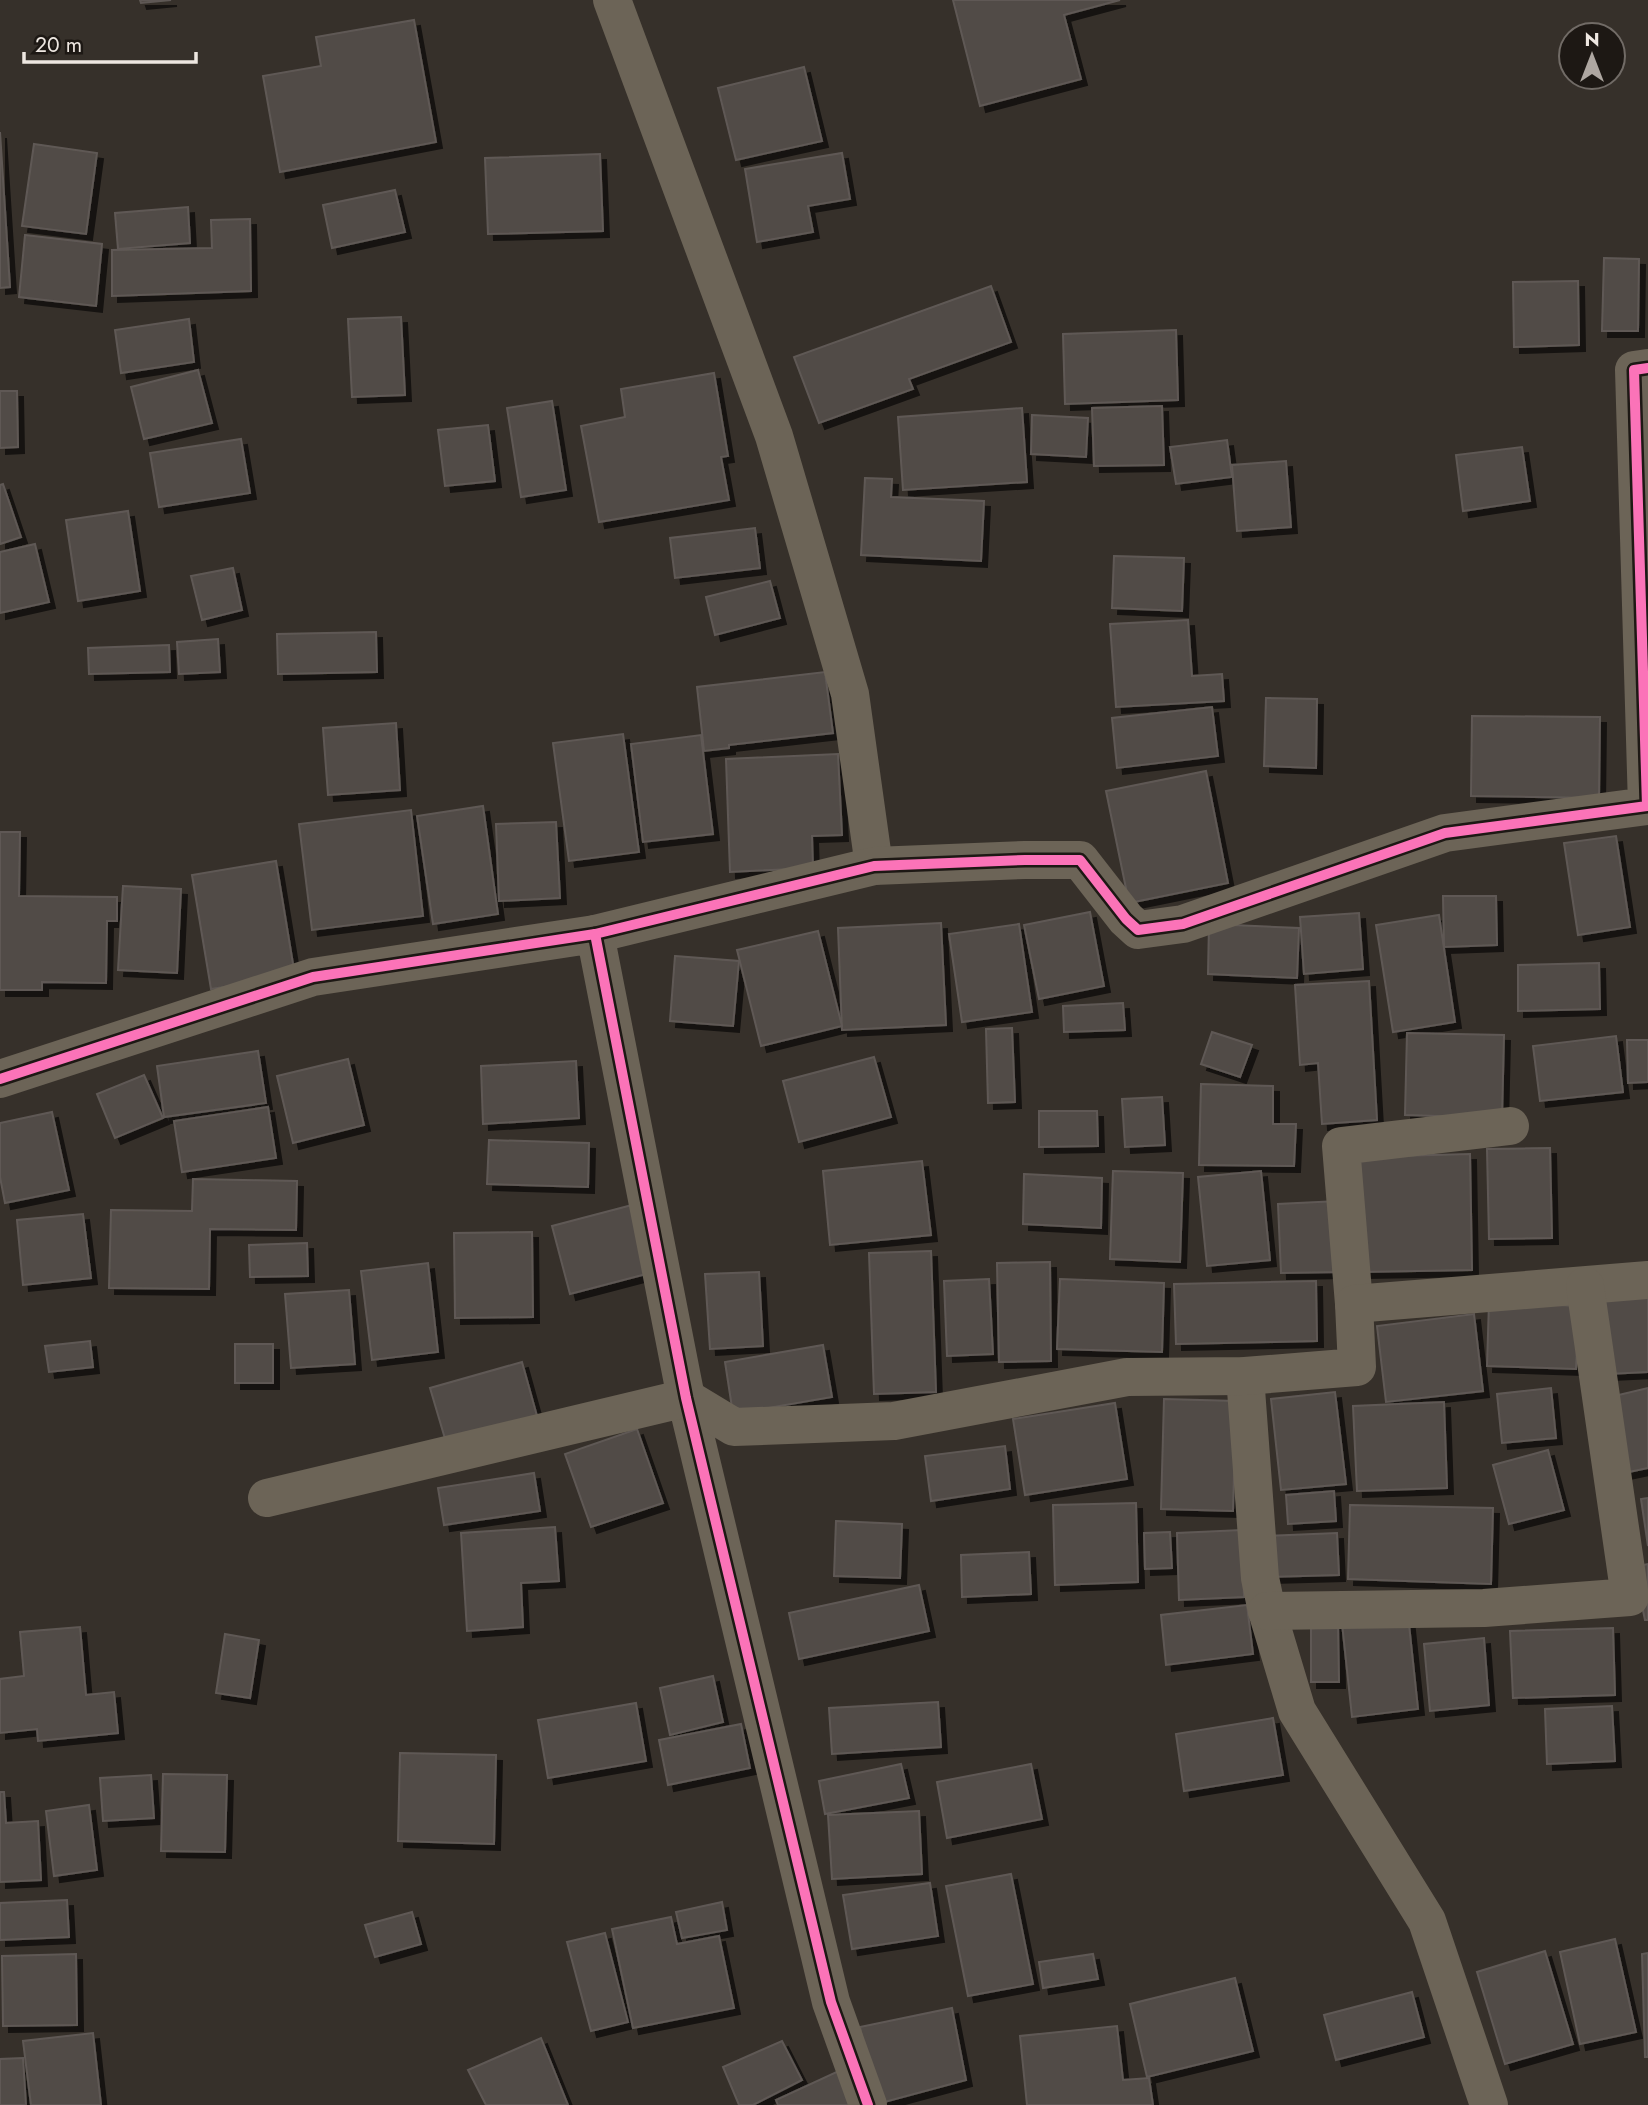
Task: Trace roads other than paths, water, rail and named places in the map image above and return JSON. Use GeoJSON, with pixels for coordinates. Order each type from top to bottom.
{"type":"FeatureCollection","features":[{"type":"Feature","properties":{"kind":"street"},"geometry":{"type":"LineString","coordinates":[[612,0],[774,436],[850,694],[874,866]]}},
{"type":"Feature","properties":{"kind":"street"},"geometry":{"type":"LineString","coordinates":[[0,1079],[313,977],[595,934],[874,866],[1080,860],[1126,919],[1138,930],[1183,924],[1445,833],[1647,806],[1634,370],[1648,368]]}},
{"type":"Feature","properties":{"kind":"street"},"geometry":{"type":"LineString","coordinates":[[595,934],[686,1398],[831,2002],[868,2105]]}},
{"type":"Feature","properties":{"kind":"street"},"geometry":{"type":"LineString","coordinates":[[267,1498],[686,1398],[734,1427],[894,1421],[1127,1377],[1245,1376],[1357,1367],[1341,1146],[1510,1126]]}},
{"type":"Feature","properties":{"kind":"street"},"geometry":{"type":"LineString","coordinates":[[1354,1304],[1648,1280]]}},
{"type":"Feature","properties":{"kind":"street"},"geometry":{"type":"LineString","coordinates":[[1267,1611],[1484,1608],[1630,1597],[1585,1286]]}},
{"type":"Feature","properties":{"kind":"street"},"geometry":{"type":"LineString","coordinates":[[1245,1376],[1260,1578],[1267,1611],[1297,1711],[1427,1921],[1489,2105]]}}]}
